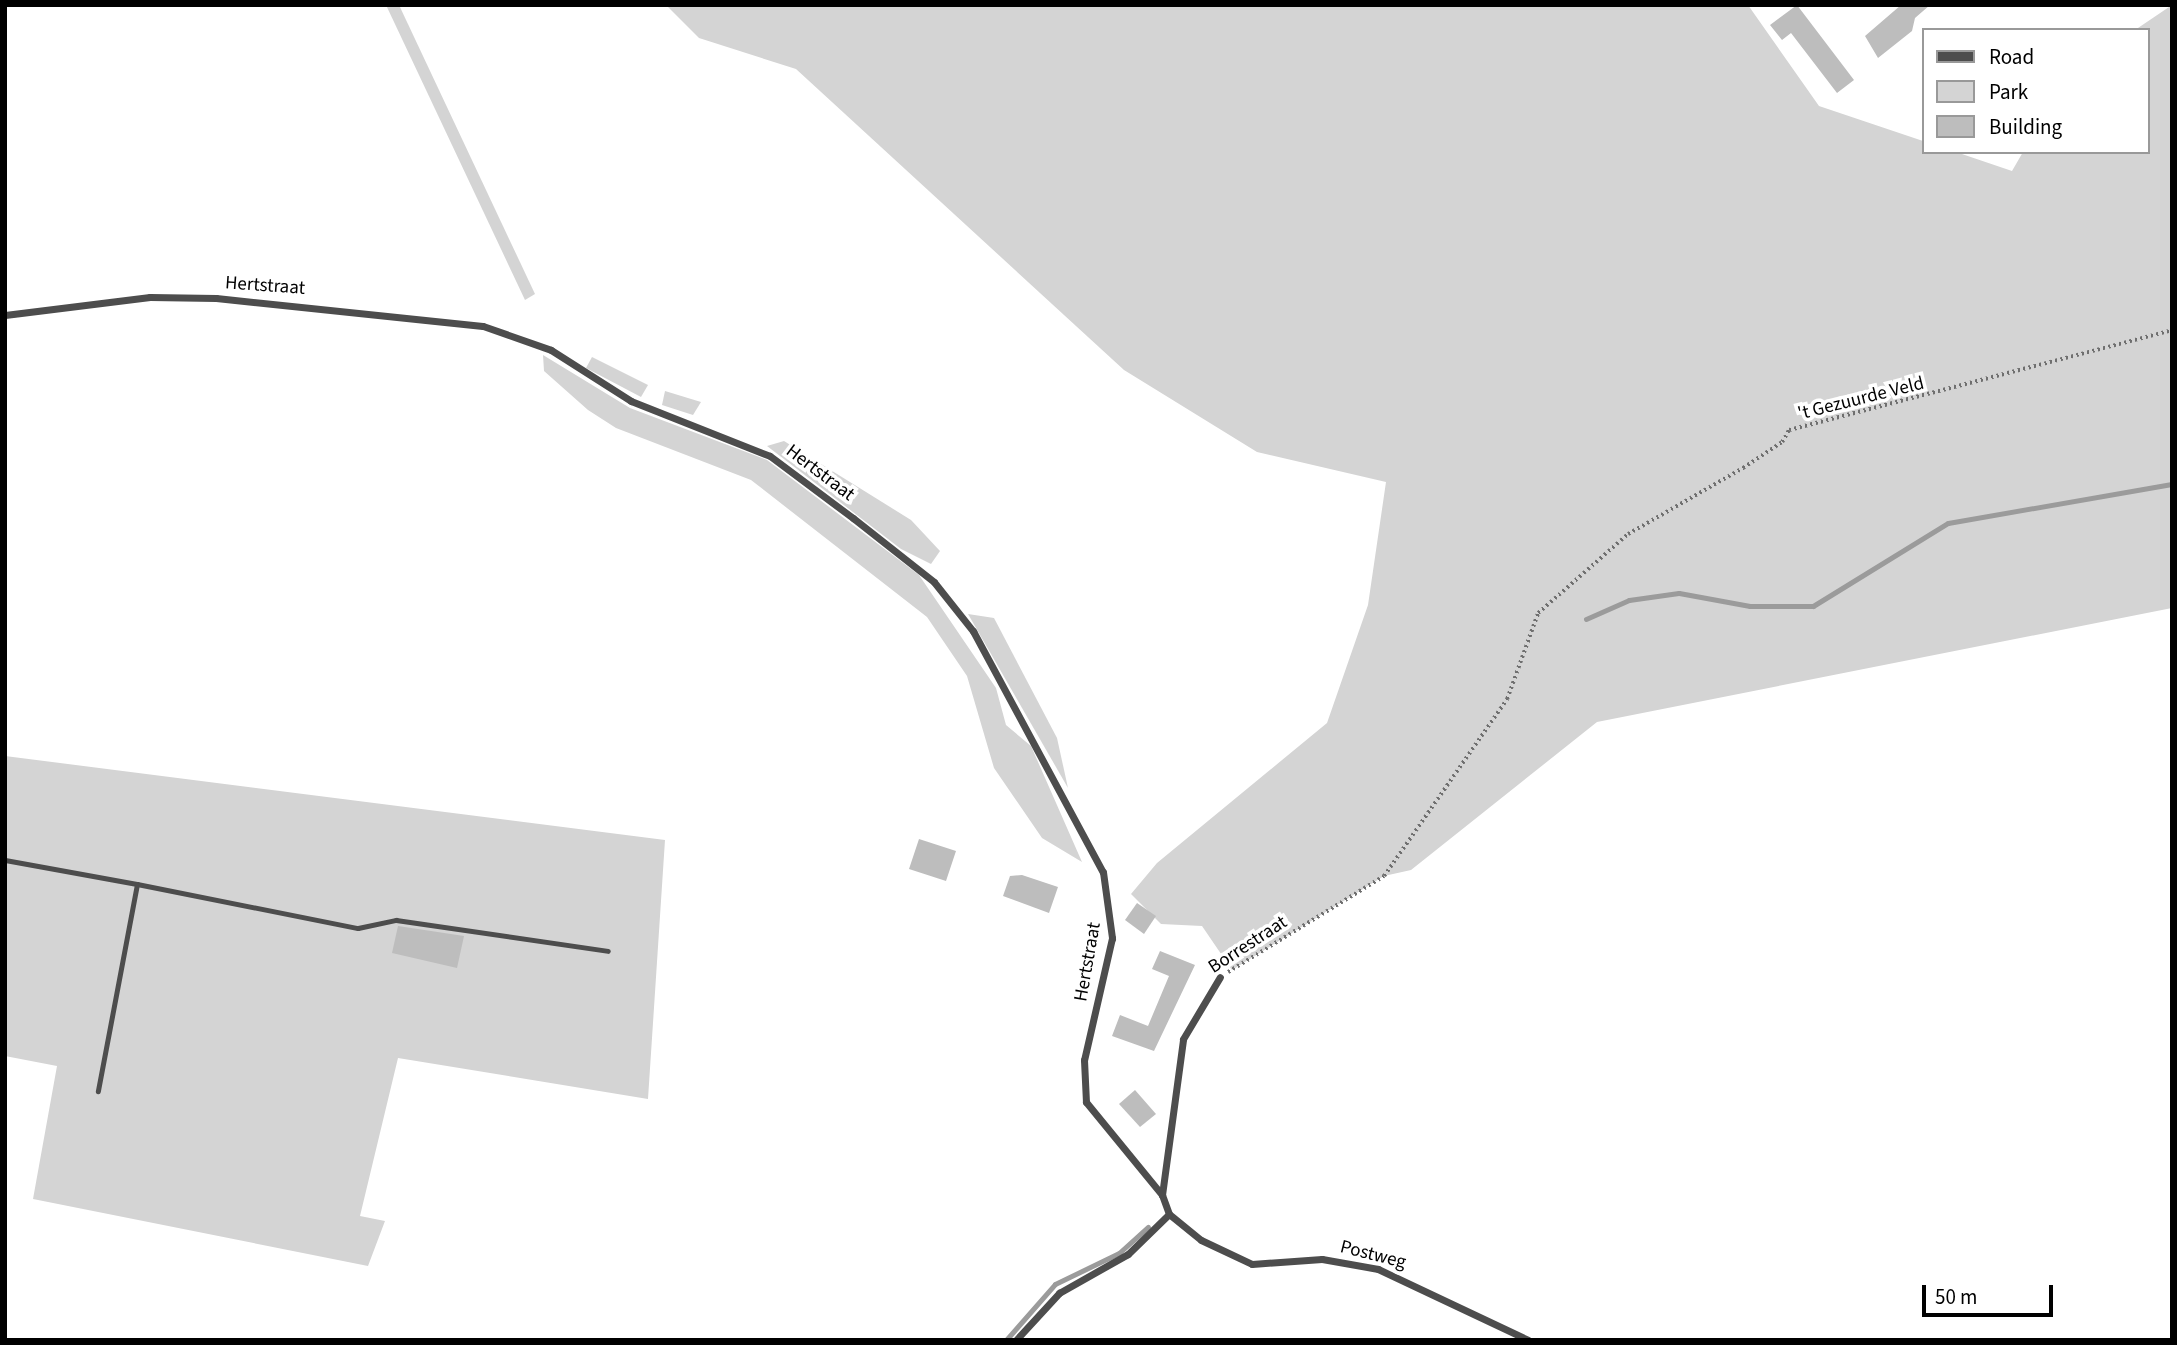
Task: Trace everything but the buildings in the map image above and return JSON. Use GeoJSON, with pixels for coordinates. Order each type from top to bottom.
{"type":"FeatureCollection","features":[{"type":"Feature","properties":{"kind":"street","name":"Hertstraat"},"geometry":{"type":"LineString","coordinates":[[5,315],[150,297],[216,298],[482,326],[551,350],[631,401],[770,456],[853,518],[934,582],[973,631],[1103,872],[1112,938],[1084,1060],[1086,1102],[1162,1195]]}},
{"type":"Feature","properties":{"kind":"street","name":"Borrestraat"},"geometry":{"type":"LineString","coordinates":[[1169,1214],[1162,1195],[1183,1039],[1220,977]]}},
{"type":"Feature","properties":{"kind":"street"},"geometry":{"type":"LineString","coordinates":[[1016,1340],[1059,1293],[1128,1254],[1169,1214]]}},
{"type":"Feature","properties":{"kind":"street","name":"Postweg"},"geometry":{"type":"LineString","coordinates":[[1169,1214],[1201,1240],[1252,1264],[1360,1264],[1412,1282],[1528,1340]]}},
{"type":"Feature","properties":{"kind":"lane"},"geometry":{"type":"LineString","coordinates":[[5,860],[358,928],[396,920],[608,951]]}},
{"type":"Feature","properties":{"kind":"lane"},"geometry":{"type":"LineString","coordinates":[[98,1091],[136,884]]}},
{"type":"Feature","properties":{"kind":"path","name":"'t Gezuurde Veld"},"geometry":{"type":"LineString","coordinates":[[1534,621],[1570,580],[1628,534],[1743,468],[1782,442],[1789,430],[2172,330]]}},
{"type":"Feature","properties":{"kind":"path","name":"Borrestraat"},"geometry":{"type":"LineString","coordinates":[[1220,977],[1384,876],[1507,699],[1534,621]]}},
{"type":"Feature","properties":{"kind":"green space"},"geometry":{"type":"Polygon","coordinates":[[[386,5],[399,5],[535,294],[525,300],[386,5]]]}},
{"type":"Feature","properties":{"kind":"green space"},"geometry":{"type":"Polygon","coordinates":[[[666,5],[1748,5],[1819,106],[1922,141],[1922,154],[1962,154],[2012,171],[2022,154],[2149,154],[2149,28],[2138,28],[2172,5],[2172,608],[1597,722],[1411,870],[1384,876],[1232,970],[1202,926],[1161,924],[1131,894],[1157,863],[1327,723],[1368,605],[1386,482],[1257,452],[1124,370],[796,69],[699,38],[666,5]]]}},
{"type":"Feature","properties":{"kind":"green space"},"geometry":{"type":"Polygon","coordinates":[[[543,355],[630,408],[767,460],[919,575],[996,688],[1006,725],[1031,746],[1082,862],[1042,838],[994,768],[967,676],[927,617],[751,480],[616,428],[588,410],[544,371],[543,355]]]}},
{"type":"Feature","properties":{"kind":"green space"},"geometry":{"type":"Polygon","coordinates":[[[592,357],[648,385],[641,397],[586,368],[592,357]]]}},
{"type":"Feature","properties":{"kind":"green space"},"geometry":{"type":"Polygon","coordinates":[[[665,391],[701,402],[693,415],[662,405],[665,391]]]}},
{"type":"Feature","properties":{"kind":"green space"},"geometry":{"type":"Polygon","coordinates":[[[784,441],[911,520],[940,551],[931,564],[901,549],[767,446],[784,441]]]}},
{"type":"Feature","properties":{"kind":"green space"},"geometry":{"type":"Polygon","coordinates":[[[968,614],[994,618],[1057,738],[1068,788],[968,614]]]}},
{"type":"Feature","properties":{"kind":"green space"},"geometry":{"type":"Polygon","coordinates":[[[5,756],[665,840],[648,1099],[398,1058],[360,1216],[385,1221],[368,1266],[33,1199],[57,1066],[5,1056],[5,756]]]}},
{"type":"Feature","properties":{"kind":"waterway"},"geometry":{"type":"LineString","coordinates":[[1586,619],[1629,600],[1679,593],[1750,606],[1813,606],[1948,523],[2172,484]]}},
{"type":"Feature","properties":{"kind":"waterway"},"geometry":{"type":"LineString","coordinates":[[1006,1340],[1055,1284],[1119,1253],[1148,1227]]}}]}
